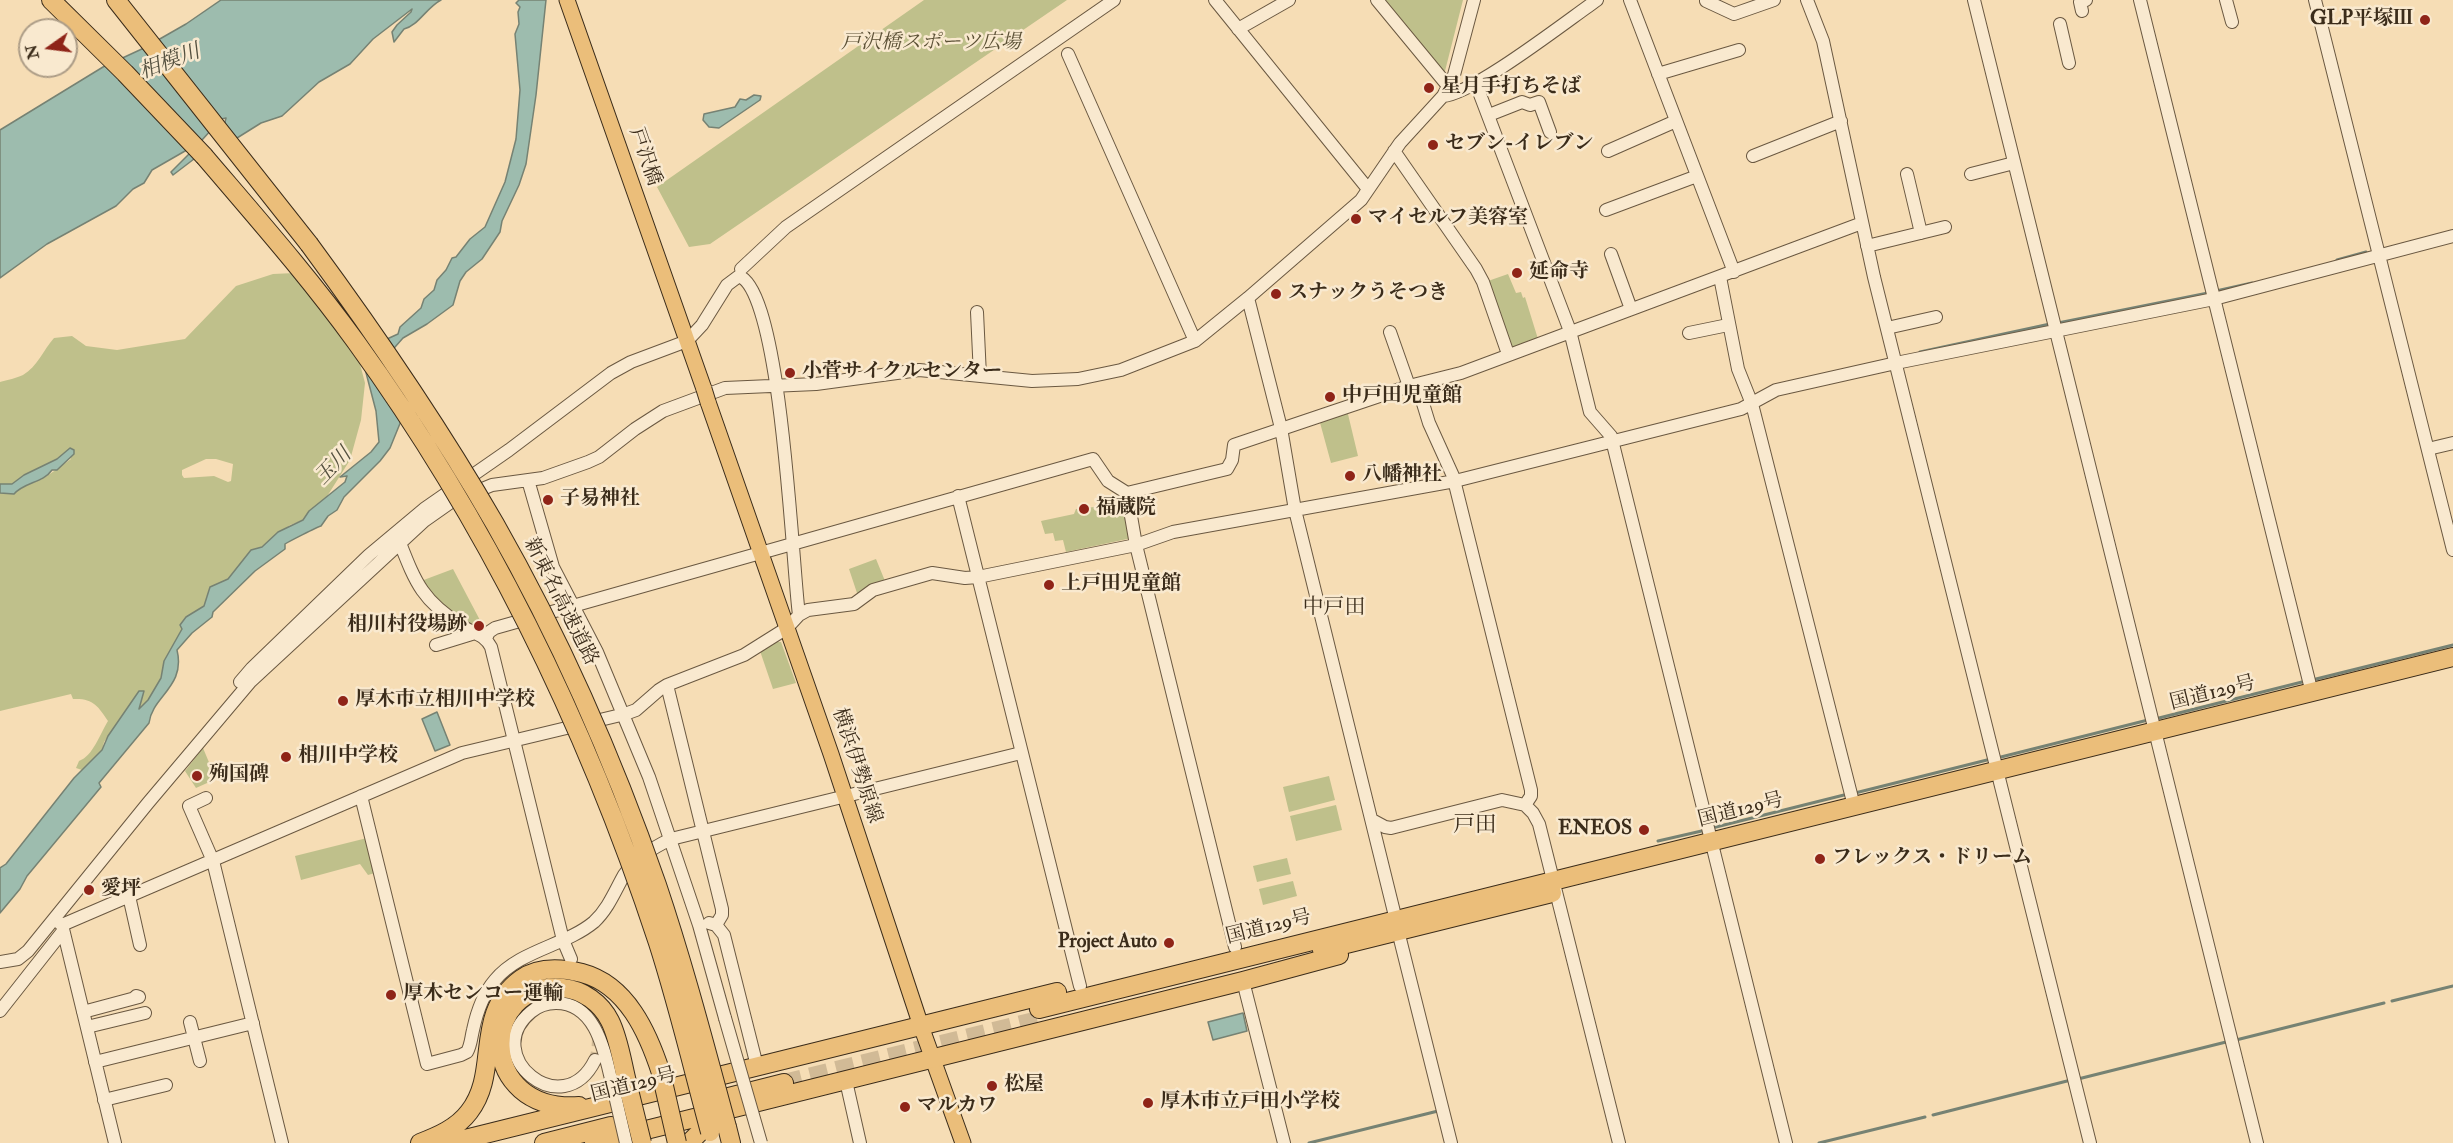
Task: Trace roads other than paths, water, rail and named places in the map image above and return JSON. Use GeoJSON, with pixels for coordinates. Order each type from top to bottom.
{"type":"FeatureCollection","features":[{"type":"Feature","properties":{"kind":"highway","name":"新東名高速道路"},"geometry":{"type":"LineString","coordinates":[[51,0],[204,156],[308,279],[356,341],[438,465],[510,591],[591,763],[640,892],[721,1139]]}},
{"type":"Feature","properties":{"kind":"highway","name":"新東名高速道路"},"geometry":{"type":"LineString","coordinates":[[116,0],[309,244],[380,341],[459,463],[529,589],[586,706],[636,828],[674,939],[721,1139]]}},
{"type":"Feature","properties":{"kind":"highway","name":"国道129号"},"geometry":{"type":"LineString","coordinates":[[1710,838],[2154,728],[2310,684],[2453,657]]}},
{"type":"Feature","properties":{"kind":"highway","name":"国道129号"},"geometry":{"type":"LineString","coordinates":[[2154,728],[2453,669]]}},
{"type":"Feature","properties":{"kind":"highway","name":"国道129号"},"geometry":{"type":"LineString","coordinates":[[1041,1014],[1555,886],[1710,838],[1852,798],[1996,767]]}},
{"type":"Feature","properties":{"kind":"highway"},"geometry":{"type":"LineString","coordinates":[[449,1143],[623,1090],[757,1066],[1235,947],[1394,912],[1467,908]]}},
{"type":"Feature","properties":{"kind":"highway"},"geometry":{"type":"LineString","coordinates":[[594,1143],[1243,981],[1400,939],[1467,908]]}},
{"type":"Feature","properties":{"kind":"highway"},"geometry":{"type":"LineString","coordinates":[[420,1143],[451,1128],[470,1112],[479,1093],[489,1029],[500,1000],[511,987],[537,971],[562,969],[587,974],[618,995],[641,1023],[661,1073],[677,1143]]}},
{"type":"Feature","properties":{"kind":"highway"},"geometry":{"type":"LineString","coordinates":[[623,1090],[572,1106],[552,1105],[535,1100],[506,1074],[501,1060],[499,1046],[502,1029],[516,1003],[543,989],[572,989],[587,995],[601,1007],[610,1021],[623,1090],[642,1143]]}},
{"type":"Feature","properties":{"kind":"highway","name":"国道129号"},"geometry":{"type":"LineString","coordinates":[[497,1143],[783,1078],[544,1143]]}},
{"type":"Feature","properties":{"kind":"highway"},"geometry":{"type":"LineString","coordinates":[[689,1143],[702,1130],[716,1121],[766,1101]]}},
{"type":"Feature","properties":{"kind":"main road","name":"戸沢橋"},"geometry":{"type":"LineString","coordinates":[[567,0],[684,334]]}},
{"type":"Feature","properties":{"kind":"main road","name":"横浜伊勢原線"},"geometry":{"type":"LineString","coordinates":[[684,334],[963,1143]]}},
{"type":"Feature","properties":{"kind":"street"},"geometry":{"type":"LineString","coordinates":[[0,1011],[190,744],[252,668],[369,555],[424,509],[611,373],[702,325],[726,285],[786,227],[1114,0]]}},
{"type":"Feature","properties":{"kind":"street"},"geometry":{"type":"LineString","coordinates":[[1215,0],[1368,189]]}},
{"type":"Feature","properties":{"kind":"street"},"geometry":{"type":"LineString","coordinates":[[1238,29],[1290,0]]}},
{"type":"Feature","properties":{"kind":"street"},"geometry":{"type":"LineString","coordinates":[[1377,0],[1452,96],[1476,84],[1597,0]]}},
{"type":"Feature","properties":{"kind":"street"},"geometry":{"type":"LineString","coordinates":[[168,778],[251,681],[424,521],[451,502],[492,485],[555,475],[599,457],[654,416],[683,402],[725,388],[777,387],[920,370],[1041,381],[1088,377],[1121,370],[1195,341],[1355,207],[1394,151],[1446,91],[1454,75],[1474,0]]}},
{"type":"Feature","properties":{"kind":"street"},"geometry":{"type":"LineString","coordinates":[[1630,0],[1734,272]]}},
{"type":"Feature","properties":{"kind":"street"},"geometry":{"type":"LineString","coordinates":[[1706,1],[1734,14],[1774,0]]}},
{"type":"Feature","properties":{"kind":"street"},"geometry":{"type":"LineString","coordinates":[[1807,0],[1823,41],[1867,246],[2090,1143]]}},
{"type":"Feature","properties":{"kind":"street"},"geometry":{"type":"LineString","coordinates":[[1974,0],[2257,1143]]}},
{"type":"Feature","properties":{"kind":"street"},"geometry":{"type":"LineString","coordinates":[[2140,0],[2310,684]]}},
{"type":"Feature","properties":{"kind":"street"},"geometry":{"type":"LineString","coordinates":[[2226,0],[2232,22]]}},
{"type":"Feature","properties":{"kind":"street"},"geometry":{"type":"LineString","coordinates":[[2315,0],[2453,550]]}},
{"type":"Feature","properties":{"kind":"street"},"geometry":{"type":"LineString","coordinates":[[2060,24],[2069,63]]}},
{"type":"Feature","properties":{"kind":"street"},"geometry":{"type":"LineString","coordinates":[[1658,74],[1739,50]]}},
{"type":"Feature","properties":{"kind":"street"},"geometry":{"type":"LineString","coordinates":[[1068,54],[1195,341]]}},
{"type":"Feature","properties":{"kind":"street"},"geometry":{"type":"LineString","coordinates":[[1476,84],[1570,331],[1590,412],[1609,431],[1612,441],[1786,1143]]}},
{"type":"Feature","properties":{"kind":"street"},"geometry":{"type":"LineString","coordinates":[[1489,115],[1522,102],[1530,105],[1542,100],[1550,132]]}},
{"type":"Feature","properties":{"kind":"street"},"geometry":{"type":"LineString","coordinates":[[1608,152],[1676,121]]}},
{"type":"Feature","properties":{"kind":"street"},"geometry":{"type":"LineString","coordinates":[[1753,156],[1841,121]]}},
{"type":"Feature","properties":{"kind":"street"},"geometry":{"type":"LineString","coordinates":[[1394,151],[1476,269],[1483,282],[1508,354]]}},
{"type":"Feature","properties":{"kind":"street"},"geometry":{"type":"LineString","coordinates":[[1978,175],[2014,163]]}},
{"type":"Feature","properties":{"kind":"street"},"geometry":{"type":"LineString","coordinates":[[1613,210],[1696,176]]}},
{"type":"Feature","properties":{"kind":"street"},"geometry":{"type":"LineString","coordinates":[[1905,180],[1921,233]]}},
{"type":"Feature","properties":{"kind":"street"},"geometry":{"type":"LineString","coordinates":[[1126,493],[1227,469],[1232,460],[1234,445],[1413,385],[1461,373],[1862,223]]}},
{"type":"Feature","properties":{"kind":"street"},"geometry":{"type":"LineString","coordinates":[[1867,246],[1945,227]]}},
{"type":"Feature","properties":{"kind":"street"},"geometry":{"type":"LineString","coordinates":[[0,962],[12,961],[24,956],[60,925],[462,753],[636,710],[667,685],[744,655],[787,628],[799,615],[815,608],[854,604],[873,590],[932,573],[965,578],[978,577],[1136,545],[1173,532],[1455,481],[1741,409],[1776,390],[1896,363],[2214,299],[2453,236]]}},
{"type":"Feature","properties":{"kind":"street"},"geometry":{"type":"LineString","coordinates":[[1610,259],[1631,309]]}},
{"type":"Feature","properties":{"kind":"street"},"geometry":{"type":"LineString","coordinates":[[740,272],[748,282],[759,308],[777,387],[799,615]]}},
{"type":"Feature","properties":{"kind":"street"},"geometry":{"type":"LineString","coordinates":[[1720,277],[1738,369],[1752,404],[1852,798]]}},
{"type":"Feature","properties":{"kind":"street"},"geometry":{"type":"LineString","coordinates":[[1248,298],[1281,428],[1296,510],[1394,912]]}},
{"type":"Feature","properties":{"kind":"street"},"geometry":{"type":"LineString","coordinates":[[977,312],[980,326],[980,376]]}},
{"type":"Feature","properties":{"kind":"street"},"geometry":{"type":"LineString","coordinates":[[1887,328],[1920,324],[1935,316]]}},
{"type":"Feature","properties":{"kind":"street"},"geometry":{"type":"LineString","coordinates":[[1689,333],[1728,325]]}},
{"type":"Feature","properties":{"kind":"street"},"geometry":{"type":"LineString","coordinates":[[1390,332],[1455,481],[1531,790],[1531,796],[1525,806]]}},
{"type":"Feature","properties":{"kind":"street"},"geometry":{"type":"LineString","coordinates":[[492,485],[496,467],[556,421],[578,399]]}},
{"type":"Feature","properties":{"kind":"street"},"geometry":{"type":"LineString","coordinates":[[2428,449],[2453,443]]}},
{"type":"Feature","properties":{"kind":"street"},"geometry":{"type":"LineString","coordinates":[[436,645],[480,635],[495,628],[1093,459],[1108,481],[1126,493],[1136,545],[1235,947]]}},
{"type":"Feature","properties":{"kind":"street"},"geometry":{"type":"LineString","coordinates":[[528,480],[553,567],[625,714],[671,839],[699,925],[761,1143]]}},
{"type":"Feature","properties":{"kind":"street"},"geometry":{"type":"LineString","coordinates":[[958,496],[1080,986]]}},
{"type":"Feature","properties":{"kind":"street"},"geometry":{"type":"LineString","coordinates":[[400,543],[414,581],[422,593],[455,621],[480,635],[491,647],[563,940],[571,959]]}},
{"type":"Feature","properties":{"kind":"street"},"geometry":{"type":"LineString","coordinates":[[667,685],[722,909],[722,915],[716,925]]}},
{"type":"Feature","properties":{"kind":"street"},"geometry":{"type":"LineString","coordinates":[[361,796],[427,1064],[467,1052],[479,1008],[496,978],[519,961],[563,940],[596,920],[615,894],[625,874],[639,859],[671,839],[1021,753]]}},
{"type":"Feature","properties":{"kind":"street"},"geometry":{"type":"LineString","coordinates":[[206,798],[189,806],[213,861],[282,1143]]}},
{"type":"Feature","properties":{"kind":"street"},"geometry":{"type":"LineString","coordinates":[[1372,820],[1391,828],[1502,800],[1525,806],[1533,813],[1539,824],[1619,1143]]}},
{"type":"Feature","properties":{"kind":"street"},"geometry":{"type":"LineString","coordinates":[[129,896],[140,945]]}},
{"type":"Feature","properties":{"kind":"street"},"geometry":{"type":"LineString","coordinates":[[699,925],[710,923],[716,925],[724,935],[757,1066]]}},
{"type":"Feature","properties":{"kind":"street"},"geometry":{"type":"LineString","coordinates":[[60,925],[115,1143]]}},
{"type":"Feature","properties":{"kind":"street"},"geometry":{"type":"LineString","coordinates":[[1400,939],[1451,1143]]}},
{"type":"Feature","properties":{"kind":"street"},"geometry":{"type":"LineString","coordinates":[[1243,981],[1284,1143]]}},
{"type":"Feature","properties":{"kind":"street"},"geometry":{"type":"LineString","coordinates":[[83,1012],[122,998],[139,997],[136,996]]}},
{"type":"Feature","properties":{"kind":"street"},"geometry":{"type":"LineString","coordinates":[[595,1060],[585,1075],[572,1083],[556,1086],[540,1083],[526,1073],[518,1060],[515,1045],[518,1030],[525,1017],[543,1005],[560,1003],[580,1010],[589,1019],[623,1090],[626,1143]]}},
{"type":"Feature","properties":{"kind":"street"},"geometry":{"type":"LineString","coordinates":[[87,1027],[145,1013]]}},
{"type":"Feature","properties":{"kind":"street"},"geometry":{"type":"LineString","coordinates":[[190,1022],[200,1060]]}},
{"type":"Feature","properties":{"kind":"street"},"geometry":{"type":"LineString","coordinates":[[95,1062],[253,1023]]}},
{"type":"Feature","properties":{"kind":"street"},"geometry":{"type":"LineString","coordinates":[[846,1081],[860,1143]]}},
{"type":"Feature","properties":{"kind":"street"},"geometry":{"type":"LineString","coordinates":[[104,1100],[152,1095],[166,1085]]}},
{"type":"Feature","properties":{"kind":"water","name":"相模川"},"geometry":{"type":"Polygon","coordinates":[[[221,0],[441,0],[414,24],[404,29],[394,42],[392,32],[412,9],[373,39],[350,64],[319,82],[282,116],[261,123],[237,138],[220,143],[226,118],[221,119],[202,140],[202,148],[194,159],[173,175],[171,172],[193,150],[192,147],[152,170],[144,183],[133,189],[116,206],[47,244],[0,278],[0,130],[103,67],[144,48],[186,24],[221,0]]]}},
{"type":"Feature","properties":{"kind":"water"},"geometry":{"type":"Polygon","coordinates":[[[519,0],[546,0],[526,164],[502,221],[500,232],[482,259],[466,272],[460,281],[453,305],[403,338],[380,364],[401,421],[390,448],[344,497],[337,510],[328,516],[321,526],[285,544],[285,549],[255,571],[177,650],[179,663],[177,673],[156,705],[149,723],[99,783],[101,787],[27,876],[20,889],[0,913],[0,868],[6,864],[74,778],[102,750],[108,736],[139,691],[144,691],[139,709],[148,700],[161,678],[164,661],[182,629],[180,625],[186,617],[204,606],[210,587],[228,579],[251,550],[262,547],[278,532],[303,520],[309,511],[345,482],[347,476],[340,477],[371,452],[379,442],[376,411],[364,365],[387,339],[398,334],[400,327],[421,308],[424,299],[434,290],[437,280],[446,270],[452,258],[456,257],[470,239],[485,227],[505,182],[516,139],[520,90],[515,34],[519,24],[520,7],[516,3],[519,0]]]}},
{"type":"Feature","properties":{"kind":"water"},"geometry":{"type":"Polygon","coordinates":[[[754,95],[761,96],[760,100],[719,128],[709,127],[703,120],[704,114],[735,107],[740,99],[746,100],[754,95]]]}},
{"type":"Feature","properties":{"kind":"water"},"geometry":{"type":"Polygon","coordinates":[[[70,448],[74,450],[74,454],[57,470],[52,470],[44,478],[23,487],[14,494],[0,493],[0,484],[12,484],[24,475],[57,459],[70,448]]]}},
{"type":"Feature","properties":{"kind":"water"},"geometry":{"type":"Polygon","coordinates":[[[437,712],[450,745],[435,751],[422,719],[437,712]]]}},
{"type":"Feature","properties":{"kind":"water"},"geometry":{"type":"Polygon","coordinates":[[[1243,1013],[1247,1031],[1213,1040],[1208,1022],[1243,1013]]]}},
{"type":"Feature","properties":{"kind":"waterway"},"geometry":{"type":"LineString","coordinates":[[2337,260],[2366,252]]}},
{"type":"Feature","properties":{"kind":"waterway"},"geometry":{"type":"LineString","coordinates":[[2216,291],[2252,283]]}},
{"type":"Feature","properties":{"kind":"waterway"},"geometry":{"type":"LineString","coordinates":[[2058,323],[2208,293]]}},
{"type":"Feature","properties":{"kind":"waterway"},"geometry":{"type":"LineString","coordinates":[[1920,352],[2050,324]]}},
{"type":"Feature","properties":{"kind":"waterway"},"geometry":{"type":"LineString","coordinates":[[2312,680],[2453,645]]}},
{"type":"Feature","properties":{"kind":"waterway"},"geometry":{"type":"LineString","coordinates":[[2155,719],[2306,681]]}},
{"type":"Feature","properties":{"kind":"waterway"},"geometry":{"type":"LineString","coordinates":[[1997,758],[2148,720]]}},
{"type":"Feature","properties":{"kind":"waterway"},"geometry":{"type":"LineString","coordinates":[[1855,793],[1991,759]]}},
{"type":"Feature","properties":{"kind":"waterway"},"geometry":{"type":"LineString","coordinates":[[1712,828],[1848,794]]}},
{"type":"Feature","properties":{"kind":"waterway"},"geometry":{"type":"LineString","coordinates":[[1658,841],[1706,830]]}},
{"type":"Feature","properties":{"kind":"waterway"},"geometry":{"type":"LineString","coordinates":[[2392,1001],[2453,986]]}},
{"type":"Feature","properties":{"kind":"waterway"},"geometry":{"type":"LineString","coordinates":[[2236,1040],[2384,1003]]}},
{"type":"Feature","properties":{"kind":"waterway"},"geometry":{"type":"LineString","coordinates":[[2078,1079],[2226,1042]]}},
{"type":"Feature","properties":{"kind":"waterway"},"geometry":{"type":"LineString","coordinates":[[1933,1115],[2071,1080]]}},
{"type":"Feature","properties":{"kind":"waterway"},"geometry":{"type":"LineString","coordinates":[[1309,1143],[1438,1111]]}},
{"type":"Feature","properties":{"kind":"waterway"},"geometry":{"type":"LineString","coordinates":[[1819,1143],[1925,1117]]}},
{"type":"Feature","properties":{"kind":"tunnel"},"geometry":{"type":"LineString","coordinates":[[574,967],[596,1024],[598,1048],[595,1060]]}},
{"type":"Feature","properties":{"kind":"tunnel"},"geometry":{"type":"LineString","coordinates":[[784,1083],[1042,1019]]}},
{"type":"Feature","properties":{"kind":"place","name":"GLP平塚Ⅲ"},"geometry":{"type":"Point","coordinates":[2425,20]}},
{"type":"Feature","properties":{"kind":"place","name":"星月手打ちそば"},"geometry":{"type":"Point","coordinates":[1429,88]}},
{"type":"Feature","properties":{"kind":"place","name":"セブン-イレブン"},"geometry":{"type":"Point","coordinates":[1433,145]}},
{"type":"Feature","properties":{"kind":"place","name":"マイセルフ美容室"},"geometry":{"type":"Point","coordinates":[1356,219]}},
{"type":"Feature","properties":{"kind":"place","name":"延命寺"},"geometry":{"type":"Point","coordinates":[1517,273]}},
{"type":"Feature","properties":{"kind":"place","name":"スナックうそつき"},"geometry":{"type":"Point","coordinates":[1276,294]}},
{"type":"Feature","properties":{"kind":"place","name":"小菅サイクルセンター"},"geometry":{"type":"Point","coordinates":[790,373]}},
{"type":"Feature","properties":{"kind":"place","name":"中戸田児童館"},"geometry":{"type":"Point","coordinates":[1330,397]}},
{"type":"Feature","properties":{"kind":"place","name":"八幡神社"},"geometry":{"type":"Point","coordinates":[1350,476]}},
{"type":"Feature","properties":{"kind":"place","name":"子易神社"},"geometry":{"type":"Point","coordinates":[548,500]}},
{"type":"Feature","properties":{"kind":"place","name":"福蔵院"},"geometry":{"type":"Point","coordinates":[1084,509]}},
{"type":"Feature","properties":{"kind":"place","name":"上戸田児童館"},"geometry":{"type":"Point","coordinates":[1049,585]}},
{"type":"Feature","properties":{"kind":"place","name":"相川村役場跡"},"geometry":{"type":"Point","coordinates":[479,626]}},
{"type":"Feature","properties":{"kind":"place","name":"厚木市立相川中学校"},"geometry":{"type":"Point","coordinates":[343,701]}},
{"type":"Feature","properties":{"kind":"place","name":"相川中学校"},"geometry":{"type":"Point","coordinates":[286,757]}},
{"type":"Feature","properties":{"kind":"place","name":"殉国碑"},"geometry":{"type":"Point","coordinates":[197,776]}},
{"type":"Feature","properties":{"kind":"place","name":"ENEOS"},"geometry":{"type":"Point","coordinates":[1644,830]}},
{"type":"Feature","properties":{"kind":"place","name":"フレックス・ドリーム"},"geometry":{"type":"Point","coordinates":[1820,859]}},
{"type":"Feature","properties":{"kind":"place","name":"愛坪"},"geometry":{"type":"Point","coordinates":[89,890]}},
{"type":"Feature","properties":{"kind":"place","name":"Project Auto"},"geometry":{"type":"Point","coordinates":[1169,943]}},
{"type":"Feature","properties":{"kind":"place","name":"厚木センコー運輸"},"geometry":{"type":"Point","coordinates":[391,995]}},
{"type":"Feature","properties":{"kind":"place","name":"松屋"},"geometry":{"type":"Point","coordinates":[992,1086]}},
{"type":"Feature","properties":{"kind":"place","name":"厚木市立戸田小学校"},"geometry":{"type":"Point","coordinates":[1148,1103]}},
{"type":"Feature","properties":{"kind":"place","name":"マルカワ"},"geometry":{"type":"Point","coordinates":[905,1107]}},
{"type":"Feature","properties":{"kind":"district","name":"中戸田"},"geometry":{"type":"Point","coordinates":[1334,608]}},
{"type":"Feature","properties":{"kind":"district","name":"戸田"},"geometry":{"type":"Point","coordinates":[1475,826]}},
{"type":"Feature","properties":{"kind":"park label","name":"戸沢橋スポーツ広場"},"geometry":{"type":"Point","coordinates":[931,44]}},
{"type":"Feature","properties":{"kind":"water label","name":"玉川"},"geometry":{"type":"Point","coordinates":[334,467]}}]}
